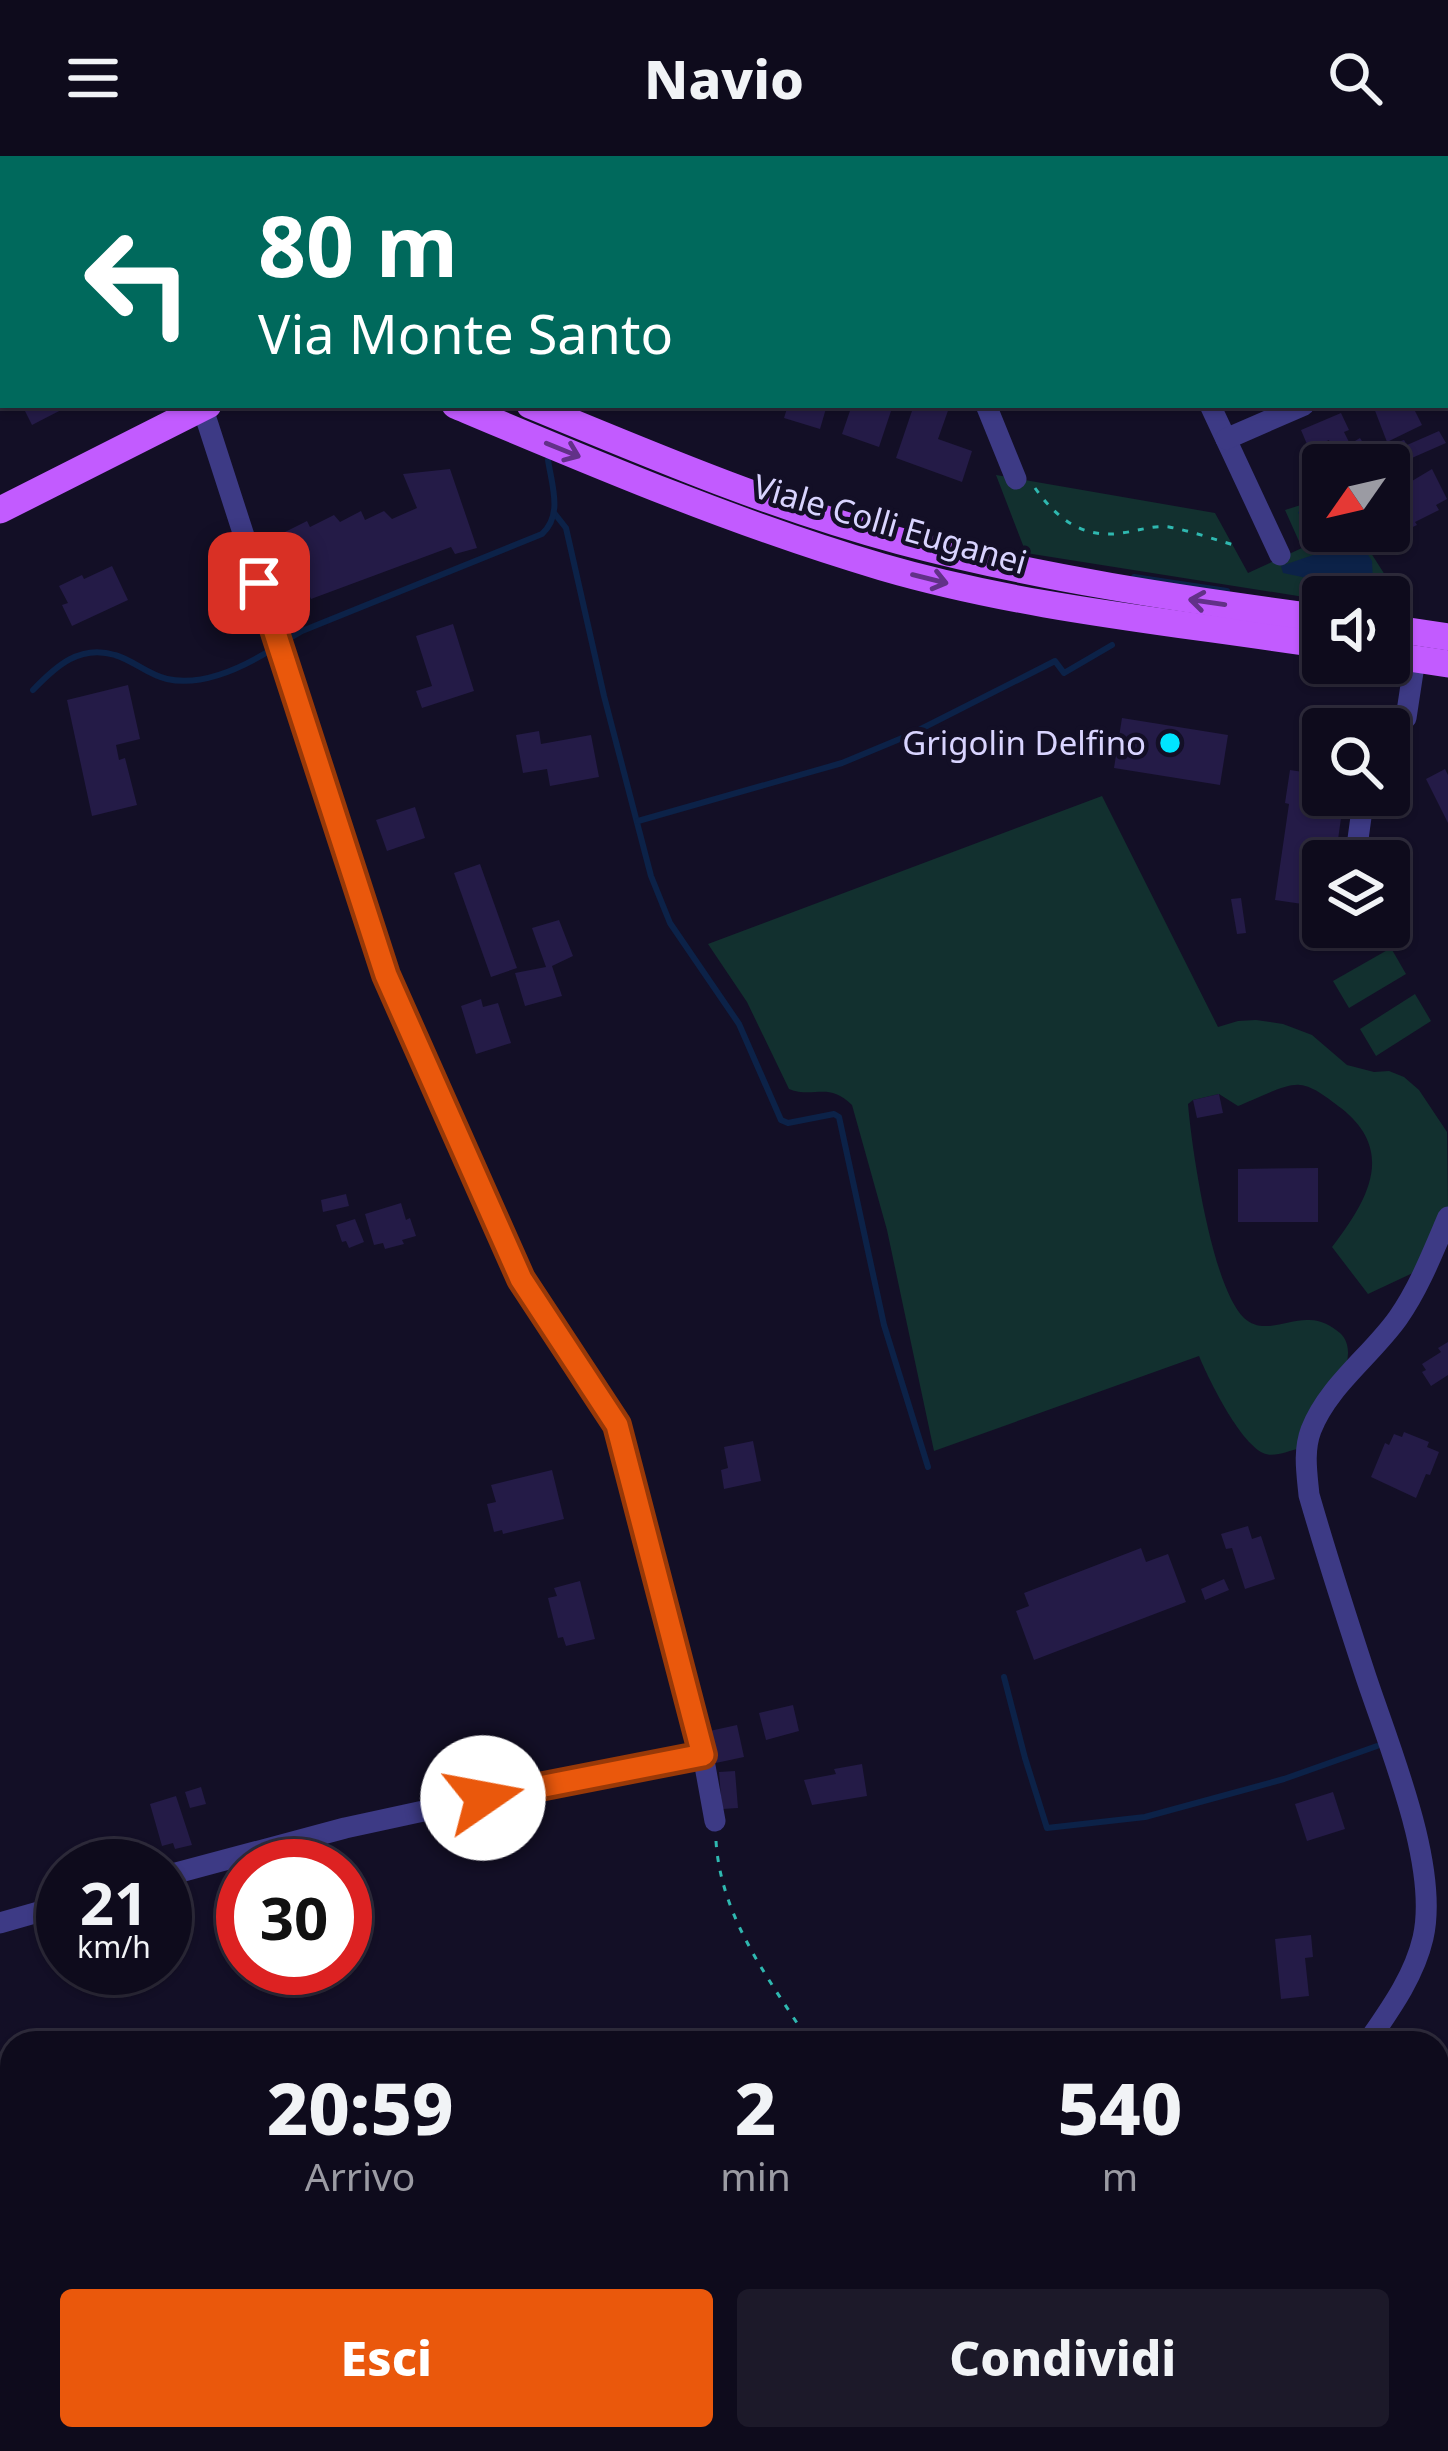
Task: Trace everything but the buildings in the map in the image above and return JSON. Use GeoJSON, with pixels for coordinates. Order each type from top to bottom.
{"type":"FeatureCollection","features":[{"type":"Feature","properties":{"kind":"main road"},"geometry":{"type":"LineString","coordinates":[[0,510],[204,408]]}},
{"type":"Feature","properties":{"kind":"main road","name":"Viale Colli Euganei"},"geometry":{"type":"LineString","coordinates":[[461,408],[706,508],[883,567],[1025,602],[1302,642]]}},
{"type":"Feature","properties":{"kind":"main road","name":"Viale Colli Euganei"},"geometry":{"type":"LineString","coordinates":[[537,408],[718,482],[899,541],[1174,598],[1302,615]]}},
{"type":"Feature","properties":{"kind":"main road"},"geometry":{"type":"LineString","coordinates":[[1410,631],[1448,637]]}},
{"type":"Feature","properties":{"kind":"main road"},"geometry":{"type":"LineString","coordinates":[[1410,658],[1448,664]]}},
{"type":"Feature","properties":{"kind":"street"},"geometry":{"type":"LineString","coordinates":[[209,408],[386,975],[521,1279],[617,1425],[703,1755],[715,1821]]}},
{"type":"Feature","properties":{"kind":"street"},"geometry":{"type":"LineString","coordinates":[[987,408],[1024,482]]}},
{"type":"Feature","properties":{"kind":"street"},"geometry":{"type":"LineString","coordinates":[[1211,408],[1280,555]]}},
{"type":"Feature","properties":{"kind":"street"},"geometry":{"type":"LineString","coordinates":[[1226,439],[1297,408]]}},
{"type":"Feature","properties":{"kind":"street"},"geometry":{"type":"LineString","coordinates":[[1375,2031],[1397,1999],[1424,1936],[1424,1878],[1415,1828],[1321,1535],[1305,1462],[1317,1419],[1397,1320],[1418,1286],[1448,1217]]}},
{"type":"Feature","properties":{"kind":"street"},"geometry":{"type":"LineString","coordinates":[[192,1869],[368,1823],[703,1755]]}},
{"type":"Feature","properties":{"kind":"street"},"geometry":{"type":"LineString","coordinates":[[0,1923],[36,1913]]}},
{"type":"Feature","properties":{"kind":"path"},"geometry":{"type":"LineString","coordinates":[[1024,482],[1065,522],[1083,530],[1106,535],[1167,527],[1234,545]]}},
{"type":"Feature","properties":{"kind":"path"},"geometry":{"type":"LineString","coordinates":[[715,1821],[717,1858],[735,1920],[802,2031]]}},
{"type":"Feature","properties":{"kind":"green space"},"geometry":{"type":"Polygon","coordinates":[[[996,475],[1215,513],[1248,573],[1302,548],[1302,552],[1370,552],[1385,576],[1302,576],[1302,597],[1026,553],[996,475]]]}},
{"type":"Feature","properties":{"kind":"green space"},"geometry":{"type":"Polygon","coordinates":[[[1302,505],[1302,548],[1285,510],[1302,505]]]}},
{"type":"Feature","properties":{"kind":"green space"},"geometry":{"type":"Polygon","coordinates":[[[1102,796],[1218,1027],[1256,1020],[1283,1024],[1312,1035],[1347,1065],[1404,1077],[1419,1090],[1447,1132],[1448,1209],[1417,1271],[1368,1294],[1332,1247],[1356,1212],[1371,1177],[1368,1142],[1358,1125],[1322,1094],[1300,1085],[1238,1106],[1219,1094],[1188,1104],[1213,1249],[1233,1302],[1251,1323],[1266,1326],[1316,1320],[1340,1333],[1347,1344],[1344,1374],[1300,1448],[1271,1455],[1254,1446],[1217,1394],[1199,1356],[934,1451],[887,1230],[852,1105],[836,1094],[789,1089],[747,1002],[708,944],[1102,796]]]}},
{"type":"Feature","properties":{"kind":"green space"},"geometry":{"type":"Polygon","coordinates":[[[1391,948],[1406,974],[1349,1008],[1333,981],[1391,948]]]}},
{"type":"Feature","properties":{"kind":"green space"},"geometry":{"type":"Polygon","coordinates":[[[1415,994],[1431,1021],[1376,1056],[1360,1029],[1415,994]]]}},
{"type":"Feature","properties":{"kind":"water"},"geometry":{"type":"Polygon","coordinates":[[[1366,552],[1373,576],[1283,573],[1281,566],[1316,554],[1366,552]]]}},
{"type":"Feature","properties":{"kind":"waterway"},"geometry":{"type":"LineString","coordinates":[[285,641],[542,534],[554,509],[548,460]]}},
{"type":"Feature","properties":{"kind":"waterway"},"geometry":{"type":"LineString","coordinates":[[555,514],[566,528],[651,876],[670,923],[739,1024],[781,1120],[839,1117],[884,1325],[928,1467]]}},
{"type":"Feature","properties":{"kind":"waterway"},"geometry":{"type":"LineString","coordinates":[[1134,577],[1227,591]]}},
{"type":"Feature","properties":{"kind":"waterway"},"geometry":{"type":"LineString","coordinates":[[638,821],[842,763],[907,736],[1055,661],[1064,673],[1112,645]]}},
{"type":"Feature","properties":{"kind":"waterway"},"geometry":{"type":"LineString","coordinates":[[33,690],[60,665],[91,652],[115,655],[160,677],[181,681],[223,674],[274,648]]}},
{"type":"Feature","properties":{"kind":"waterway"},"geometry":{"type":"LineString","coordinates":[[1004,1677],[1047,1828],[1145,1817],[1284,1779],[1377,1746]]}},
{"type":"Feature","properties":{"kind":"place","name":"Grigolin Delfino"},"geometry":{"type":"Point","coordinates":[1170,743]}},
{"type":"Feature","properties":{"kind":"route"},"geometry":{"type":"LineString","coordinates":[[259,583],[386,975],[521,1279],[617,1425],[703,1755],[483,1798]]}}]}
